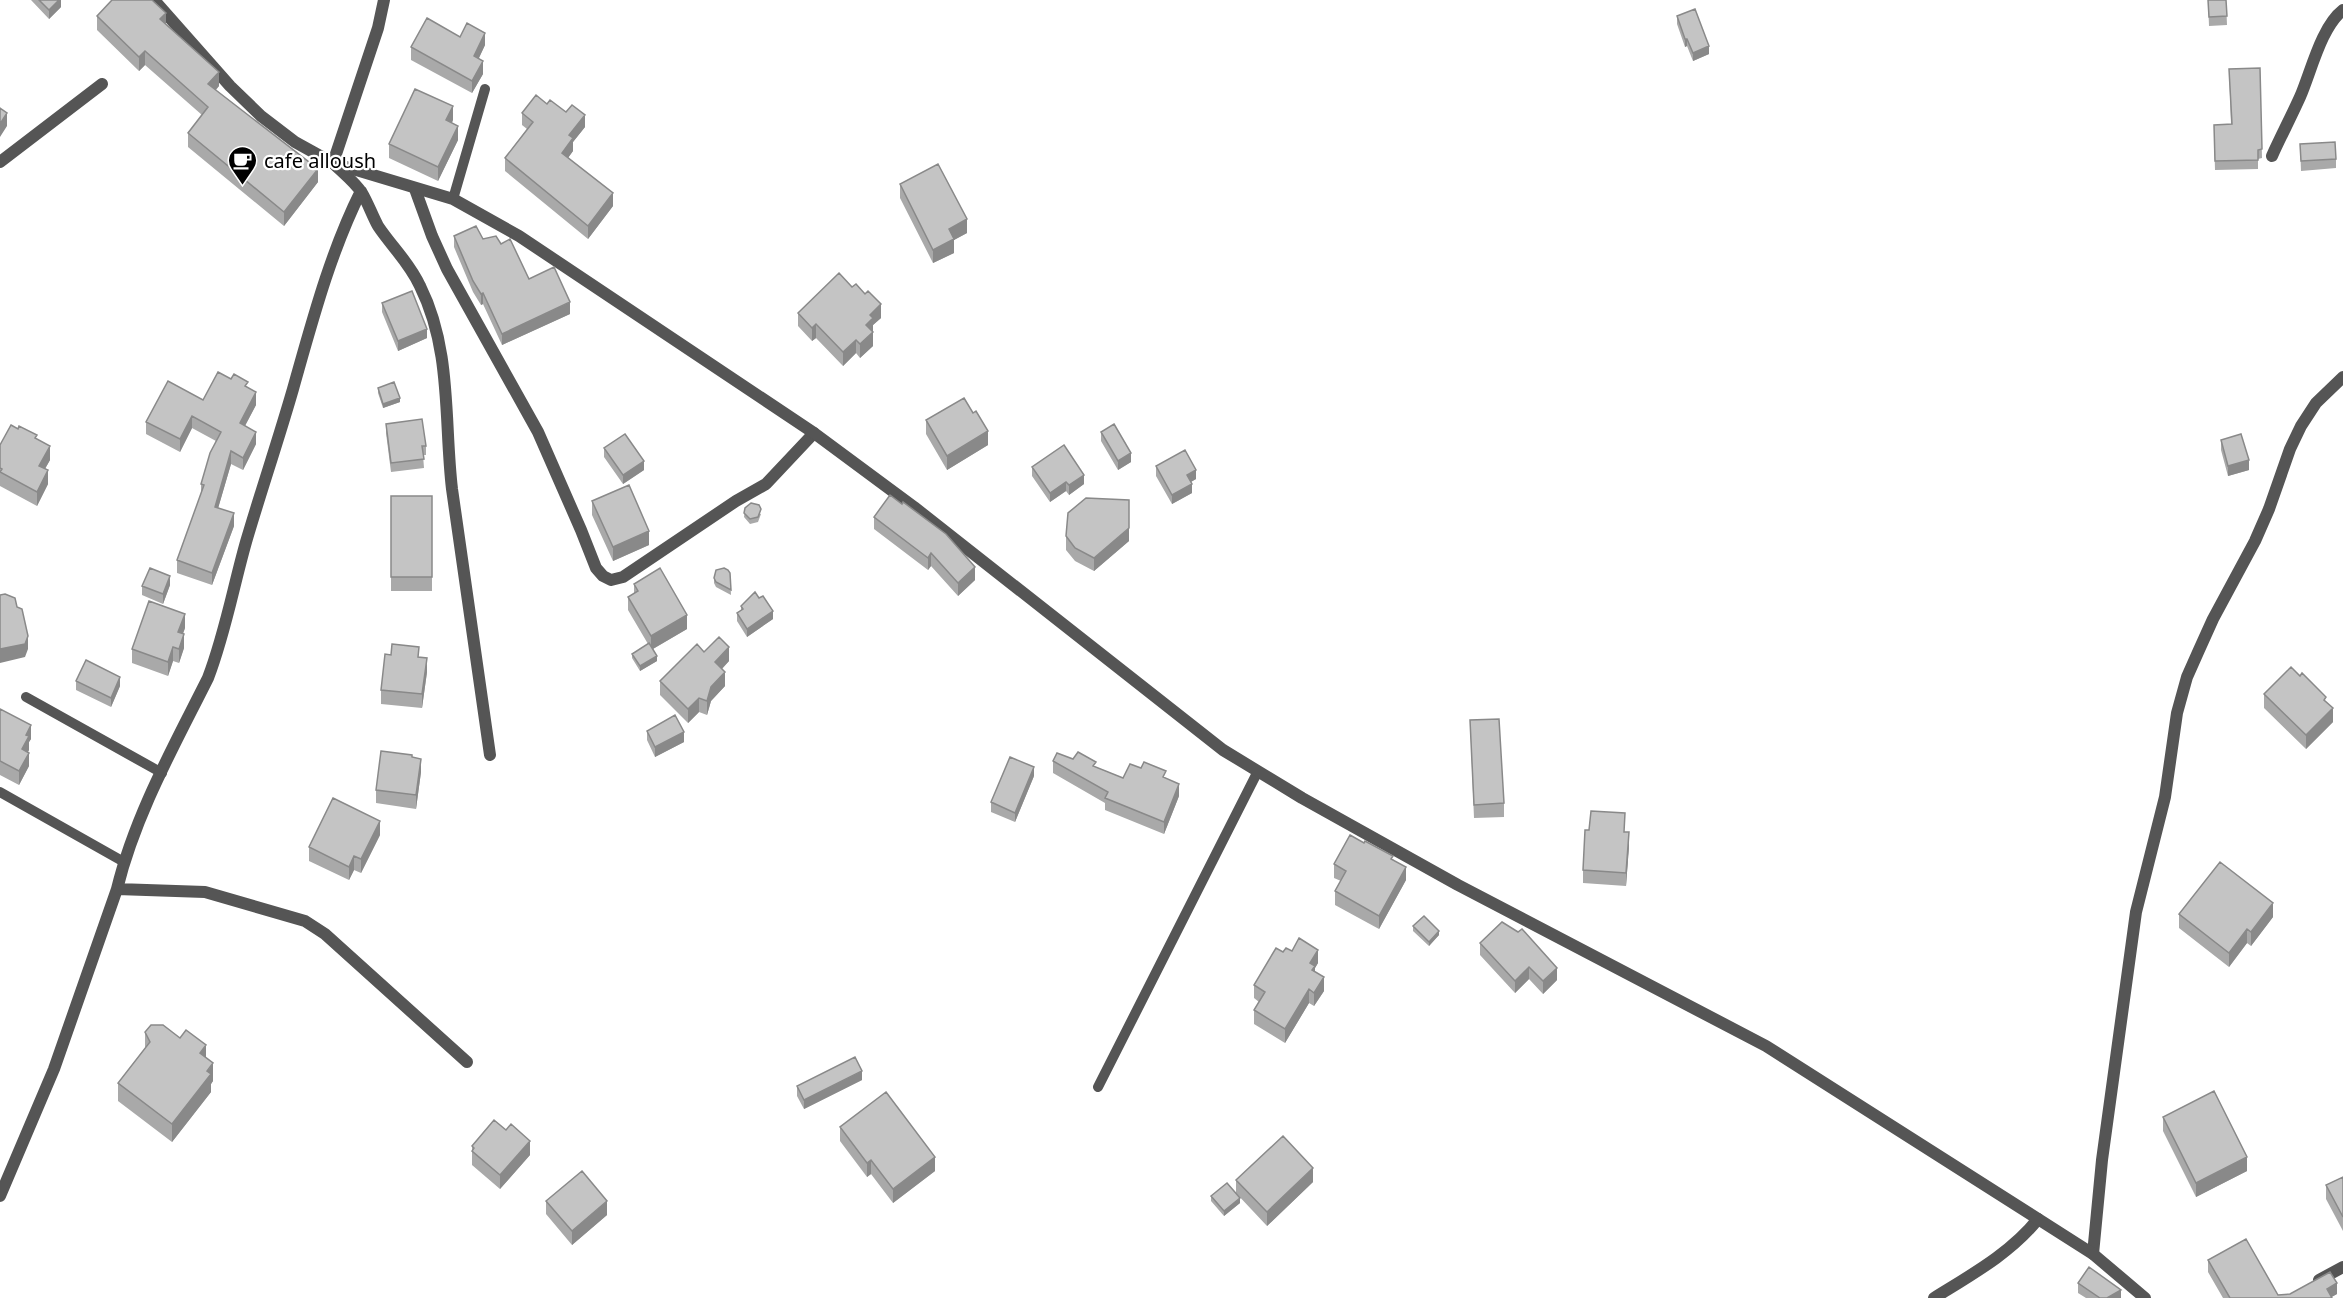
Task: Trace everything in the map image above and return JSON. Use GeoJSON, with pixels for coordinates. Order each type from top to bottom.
{"type":"FeatureCollection","features":[{"type":"Feature","properties":{"kind":"street"},"geometry":{"type":"LineString","coordinates":[[154,0],[230,86],[261,116],[295,142],[333,163],[453,199],[519,236],[814,433],[914,507],[1223,750],[1458,885],[1766,1046],[2093,1254],[2145,1298]]}},
{"type":"Feature","properties":{"kind":"street"},"geometry":{"type":"LineString","coordinates":[[333,163],[378,28],[384,0]]}},
{"type":"Feature","properties":{"kind":"street"},"geometry":{"type":"LineString","coordinates":[[2272,156],[2301,96],[2321,44],[2332,23],[2343,10]]}},
{"type":"Feature","properties":{"kind":"street"},"geometry":{"type":"LineString","coordinates":[[0,162],[102,84]]}},
{"type":"Feature","properties":{"kind":"street"},"geometry":{"type":"LineString","coordinates":[[333,163],[361,191],[378,225],[402,254],[420,286],[437,326],[445,377],[447,447],[452,489],[490,755]]}},
{"type":"Feature","properties":{"kind":"street"},"geometry":{"type":"LineString","coordinates":[[415,189],[447,269],[537,432],[596,568],[603,576],[611,580],[623,578],[736,501],[766,484],[814,433]]}},
{"type":"Feature","properties":{"kind":"street"},"geometry":{"type":"LineString","coordinates":[[0,1196],[54,1069],[117,889],[124,862],[216,657],[246,543],[273,461],[312,324],[343,226],[361,191]]}},
{"type":"Feature","properties":{"kind":"street"},"geometry":{"type":"LineString","coordinates":[[2093,1254],[2102,1160],[2136,912],[2165,797],[2177,713],[2187,677],[2213,619],[2255,542],[2301,426],[2316,403],[2343,377]]}},
{"type":"Feature","properties":{"kind":"street"},"geometry":{"type":"LineString","coordinates":[[117,889],[205,892],[305,921],[325,934],[467,1062]]}},
{"type":"Feature","properties":{"kind":"street"},"geometry":{"type":"LineString","coordinates":[[1934,1298],[2024,1237],[2038,1219]]}},
{"type":"Feature","properties":{"kind":"street"},"geometry":{"type":"LineString","coordinates":[[2305,1288],[2343,1267]]}},
{"type":"Feature","properties":{"kind":"lane"},"geometry":{"type":"LineString","coordinates":[[453,199],[485,89]]}},
{"type":"Feature","properties":{"kind":"lane"},"geometry":{"type":"LineString","coordinates":[[26,697],[162,773]]}},
{"type":"Feature","properties":{"kind":"lane"},"geometry":{"type":"LineString","coordinates":[[1098,1087],[1258,771]]}},
{"type":"Feature","properties":{"kind":"lane"},"geometry":{"type":"LineString","coordinates":[[0,792],[124,862]]}},
{"type":"Feature","properties":{"kind":"building"},"geometry":{"type":"Polygon","coordinates":[[[39,0],[59,0],[49,10],[39,0]]]}},
{"type":"Feature","properties":{"kind":"building"},"geometry":{"type":"Polygon","coordinates":[[[112,0],[152,0],[166,13],[160,19],[219,72],[208,84],[318,169],[284,212],[188,133],[208,107],[145,51],[139,57],[97,16],[112,0]]]}},
{"type":"Feature","properties":{"kind":"building"},"geometry":{"type":"Polygon","coordinates":[[[2208,0],[2226,0],[2227,16],[2209,17],[2208,0]]]}},
{"type":"Feature","properties":{"kind":"building"},"geometry":{"type":"Polygon","coordinates":[[[1695,9],[1709,46],[1693,53],[1677,16],[1695,9]]]}},
{"type":"Feature","properties":{"kind":"building"},"geometry":{"type":"Polygon","coordinates":[[[427,18],[460,37],[467,23],[485,33],[474,56],[483,61],[472,81],[411,47],[427,18]]]}},
{"type":"Feature","properties":{"kind":"building"},"geometry":{"type":"Polygon","coordinates":[[[2260,68],[2262,149],[2258,150],[2258,160],[2215,161],[2214,125],[2232,124],[2229,69],[2260,68]]]}},
{"type":"Feature","properties":{"kind":"building"},"geometry":{"type":"Polygon","coordinates":[[[415,89],[453,106],[446,120],[458,126],[438,167],[389,144],[415,89]]]}},
{"type":"Feature","properties":{"kind":"building"},"geometry":{"type":"Polygon","coordinates":[[[536,95],[547,104],[550,100],[566,112],[572,105],[585,115],[569,135],[573,138],[562,153],[613,193],[588,226],[505,158],[533,122],[522,113],[536,95]]]}},
{"type":"Feature","properties":{"kind":"building"},"geometry":{"type":"Polygon","coordinates":[[[0,108],[7,113],[0,124],[0,108]]]}},
{"type":"Feature","properties":{"kind":"building"},"geometry":{"type":"Polygon","coordinates":[[[2335,142],[2336,159],[2301,161],[2300,144],[2335,142]]]}},
{"type":"Feature","properties":{"kind":"building"},"geometry":{"type":"Polygon","coordinates":[[[938,164],[967,219],[949,229],[954,239],[933,250],[900,184],[938,164]]]}},
{"type":"Feature","properties":{"kind":"building"},"geometry":{"type":"Polygon","coordinates":[[[476,226],[483,239],[496,236],[501,244],[510,239],[529,279],[554,267],[570,302],[502,334],[483,293],[481,294],[473,281],[454,236],[476,226]]]}},
{"type":"Feature","properties":{"kind":"building"},"geometry":{"type":"Polygon","coordinates":[[[839,273],[852,287],[856,284],[865,294],[868,291],[881,304],[870,315],[873,318],[866,325],[873,332],[860,344],[856,340],[843,352],[816,324],[812,328],[798,313],[839,273]]]}},
{"type":"Feature","properties":{"kind":"building"},"geometry":{"type":"Polygon","coordinates":[[[412,291],[427,329],[398,341],[382,303],[412,291]]]}},
{"type":"Feature","properties":{"kind":"building"},"geometry":{"type":"Polygon","coordinates":[[[218,372],[231,379],[234,374],[248,382],[245,386],[256,392],[240,423],[256,432],[243,458],[231,451],[215,507],[234,513],[212,573],[177,560],[204,485],[201,484],[210,453],[221,432],[192,416],[180,439],[146,422],[168,381],[203,400],[218,372]]]}},
{"type":"Feature","properties":{"kind":"building"},"geometry":{"type":"Polygon","coordinates":[[[394,382],[400,398],[383,404],[378,388],[394,382]]]}},
{"type":"Feature","properties":{"kind":"building"},"geometry":{"type":"Polygon","coordinates":[[[964,398],[973,413],[976,411],[988,431],[947,456],[926,420],[964,398]]]}},
{"type":"Feature","properties":{"kind":"building"},"geometry":{"type":"Polygon","coordinates":[[[422,419],[426,446],[422,446],[424,459],[391,463],[386,424],[422,419]]]}},
{"type":"Feature","properties":{"kind":"building"},"geometry":{"type":"Polygon","coordinates":[[[1114,424],[1131,453],[1118,461],[1101,432],[1114,424]]]}},
{"type":"Feature","properties":{"kind":"building"},"geometry":{"type":"Polygon","coordinates":[[[11,425],[18,429],[19,426],[37,435],[35,438],[50,446],[39,466],[48,470],[37,492],[0,472],[2,469],[0,468],[0,445],[11,425]]]}},
{"type":"Feature","properties":{"kind":"building"},"geometry":{"type":"Polygon","coordinates":[[[625,434],[644,461],[623,475],[604,448],[625,434]]]}},
{"type":"Feature","properties":{"kind":"building"},"geometry":{"type":"Polygon","coordinates":[[[2241,434],[2249,460],[2228,466],[2221,440],[2241,434]]]}},
{"type":"Feature","properties":{"kind":"building"},"geometry":{"type":"Polygon","coordinates":[[[1064,445],[1084,475],[1069,485],[1066,482],[1050,493],[1032,467],[1064,445]]]}},
{"type":"Feature","properties":{"kind":"building"},"geometry":{"type":"Polygon","coordinates":[[[1185,450],[1196,470],[1187,475],[1192,484],[1172,495],[1156,466],[1185,450]]]}},
{"type":"Feature","properties":{"kind":"building"},"geometry":{"type":"Polygon","coordinates":[[[629,485],[649,531],[613,547],[592,501],[629,485]]]}},
{"type":"Feature","properties":{"kind":"building"},"geometry":{"type":"Polygon","coordinates":[[[890,495],[946,534],[975,567],[958,583],[931,553],[928,558],[874,517],[890,495]]]}},
{"type":"Feature","properties":{"kind":"building"},"geometry":{"type":"Polygon","coordinates":[[[391,496],[432,496],[432,577],[391,577],[391,496]]]}},
{"type":"Feature","properties":{"kind":"building"},"geometry":{"type":"Polygon","coordinates":[[[1086,498],[1129,500],[1129,528],[1094,558],[1075,548],[1066,536],[1068,513],[1086,498]]]}},
{"type":"Feature","properties":{"kind":"building"},"geometry":{"type":"Polygon","coordinates":[[[751,503],[759,505],[761,509],[758,517],[750,519],[744,513],[745,508],[751,503]]]}},
{"type":"Feature","properties":{"kind":"building"},"geometry":{"type":"Polygon","coordinates":[[[150,568],[170,576],[163,594],[142,586],[150,568]]]}},
{"type":"Feature","properties":{"kind":"building"},"geometry":{"type":"Polygon","coordinates":[[[660,568],[687,615],[651,636],[628,597],[638,591],[634,584],[660,568]]]}},
{"type":"Feature","properties":{"kind":"building"},"geometry":{"type":"Polygon","coordinates":[[[724,568],[730,573],[731,590],[716,582],[714,578],[716,570],[724,568]]]}},
{"type":"Feature","properties":{"kind":"building"},"geometry":{"type":"Polygon","coordinates":[[[755,592],[759,598],[763,596],[773,611],[747,629],[737,613],[743,609],[741,606],[755,592]]]}},
{"type":"Feature","properties":{"kind":"building"},"geometry":{"type":"Polygon","coordinates":[[[5,594],[15,598],[17,607],[22,609],[28,636],[25,644],[0,649],[0,595],[5,594]]]}},
{"type":"Feature","properties":{"kind":"building"},"geometry":{"type":"Polygon","coordinates":[[[149,601],[185,614],[178,632],[184,634],[179,649],[173,647],[168,662],[132,649],[149,601]]]}},
{"type":"Feature","properties":{"kind":"building"},"geometry":{"type":"Polygon","coordinates":[[[719,637],[729,647],[715,662],[725,672],[711,687],[707,701],[699,698],[688,709],[660,681],[697,644],[704,652],[719,637]]]}},
{"type":"Feature","properties":{"kind":"building"},"geometry":{"type":"Polygon","coordinates":[[[649,643],[657,656],[640,666],[632,654],[649,643]]]}},
{"type":"Feature","properties":{"kind":"building"},"geometry":{"type":"Polygon","coordinates":[[[392,644],[419,647],[418,657],[427,658],[422,694],[381,690],[385,654],[391,655],[392,644]]]}},
{"type":"Feature","properties":{"kind":"building"},"geometry":{"type":"Polygon","coordinates":[[[86,660],[120,677],[111,698],[76,681],[86,660]]]}},
{"type":"Feature","properties":{"kind":"building"},"geometry":{"type":"Polygon","coordinates":[[[2291,667],[2300,676],[2302,673],[2326,697],[2324,700],[2333,708],[2306,735],[2264,694],[2291,667]]]}},
{"type":"Feature","properties":{"kind":"building"},"geometry":{"type":"Polygon","coordinates":[[[0,709],[31,725],[26,735],[29,736],[22,749],[29,753],[19,771],[0,761],[0,709]]]}},
{"type":"Feature","properties":{"kind":"building"},"geometry":{"type":"Polygon","coordinates":[[[675,715],[684,732],[655,747],[647,731],[675,715]]]}},
{"type":"Feature","properties":{"kind":"building"},"geometry":{"type":"Polygon","coordinates":[[[1499,719],[1504,803],[1474,805],[1470,720],[1499,719]]]}},
{"type":"Feature","properties":{"kind":"building"},"geometry":{"type":"Polygon","coordinates":[[[381,751],[412,755],[412,757],[421,759],[416,795],[376,790],[381,751]]]}},
{"type":"Feature","properties":{"kind":"building"},"geometry":{"type":"Polygon","coordinates":[[[1078,752],[1096,762],[1093,766],[1123,778],[1130,764],[1141,768],[1144,762],[1166,771],[1163,777],[1179,784],[1164,822],[1105,798],[1108,792],[1053,761],[1057,753],[1073,759],[1078,752]]]}},
{"type":"Feature","properties":{"kind":"building"},"geometry":{"type":"Polygon","coordinates":[[[1010,757],[1034,767],[1015,813],[991,802],[1010,757]]]}},
{"type":"Feature","properties":{"kind":"building"},"geometry":{"type":"Polygon","coordinates":[[[333,798],[380,821],[361,859],[354,856],[349,867],[309,847],[333,798]]]}},
{"type":"Feature","properties":{"kind":"building"},"geometry":{"type":"Polygon","coordinates":[[[1591,811],[1625,813],[1624,832],[1629,832],[1626,873],[1583,870],[1585,830],[1589,830],[1591,811]]]}},
{"type":"Feature","properties":{"kind":"building"},"geometry":{"type":"Polygon","coordinates":[[[1350,835],[1393,856],[1391,859],[1406,867],[1379,916],[1335,891],[1346,871],[1334,864],[1350,835]]]}},
{"type":"Feature","properties":{"kind":"building"},"geometry":{"type":"Polygon","coordinates":[[[2220,862],[2273,903],[2251,932],[2247,929],[2229,953],[2179,914],[2220,862]]]}},
{"type":"Feature","properties":{"kind":"building"},"geometry":{"type":"Polygon","coordinates":[[[1424,916],[1439,931],[1429,942],[1413,926],[1424,916]]]}},
{"type":"Feature","properties":{"kind":"building"},"geometry":{"type":"Polygon","coordinates":[[[1502,922],[1518,932],[1522,929],[1557,968],[1543,981],[1529,967],[1515,981],[1480,943],[1502,922]]]}},
{"type":"Feature","properties":{"kind":"building"},"geometry":{"type":"Polygon","coordinates":[[[1299,938],[1318,950],[1310,963],[1315,966],[1312,970],[1324,977],[1314,993],[1309,989],[1285,1029],[1254,1010],[1265,992],[1254,985],[1276,948],[1283,952],[1286,948],[1292,951],[1299,938]]]}},
{"type":"Feature","properties":{"kind":"building"},"geometry":{"type":"Polygon","coordinates":[[[151,1025],[163,1025],[180,1038],[186,1030],[206,1045],[200,1053],[213,1063],[207,1071],[211,1074],[172,1124],[118,1083],[150,1042],[145,1032],[151,1025]]]}},
{"type":"Feature","properties":{"kind":"building"},"geometry":{"type":"Polygon","coordinates":[[[855,1057],[862,1071],[804,1100],[797,1086],[855,1057]]]}},
{"type":"Feature","properties":{"kind":"building"},"geometry":{"type":"Polygon","coordinates":[[[2214,1091],[2247,1157],[2196,1183],[2163,1117],[2214,1091]]]}},
{"type":"Feature","properties":{"kind":"building"},"geometry":{"type":"Polygon","coordinates":[[[886,1092],[935,1157],[893,1189],[871,1160],[867,1163],[840,1127],[886,1092]]]}},
{"type":"Feature","properties":{"kind":"building"},"geometry":{"type":"Polygon","coordinates":[[[494,1120],[506,1130],[511,1124],[530,1141],[500,1175],[472,1151],[474,1148],[472,1146],[494,1120]]]}},
{"type":"Feature","properties":{"kind":"building"},"geometry":{"type":"Polygon","coordinates":[[[1283,1136],[1313,1168],[1267,1212],[1236,1180],[1283,1136]]]}},
{"type":"Feature","properties":{"kind":"building"},"geometry":{"type":"Polygon","coordinates":[[[582,1171],[607,1201],[572,1231],[546,1201],[582,1171]]]}},
{"type":"Feature","properties":{"kind":"building"},"geometry":{"type":"Polygon","coordinates":[[[2343,1177],[2343,1217],[2326,1185],[2343,1177]]]}},
{"type":"Feature","properties":{"kind":"building"},"geometry":{"type":"Polygon","coordinates":[[[1227,1183],[1240,1198],[1224,1211],[1211,1196],[1227,1183]]]}},
{"type":"Feature","properties":{"kind":"building"},"geometry":{"type":"Polygon","coordinates":[[[2246,1239],[2278,1295],[2290,1294],[2330,1272],[2337,1283],[2327,1289],[2332,1298],[2230,1298],[2208,1260],[2246,1239]]]}},
{"type":"Feature","properties":{"kind":"building"},"geometry":{"type":"Polygon","coordinates":[[[2089,1267],[2121,1290],[2107,1298],[2100,1298],[2078,1283],[2089,1267]]]}},
{"type":"Feature","properties":{"kind":"place","name":"cafe alloush"},"geometry":{"type":"Point","coordinates":[243,186]}}]}
